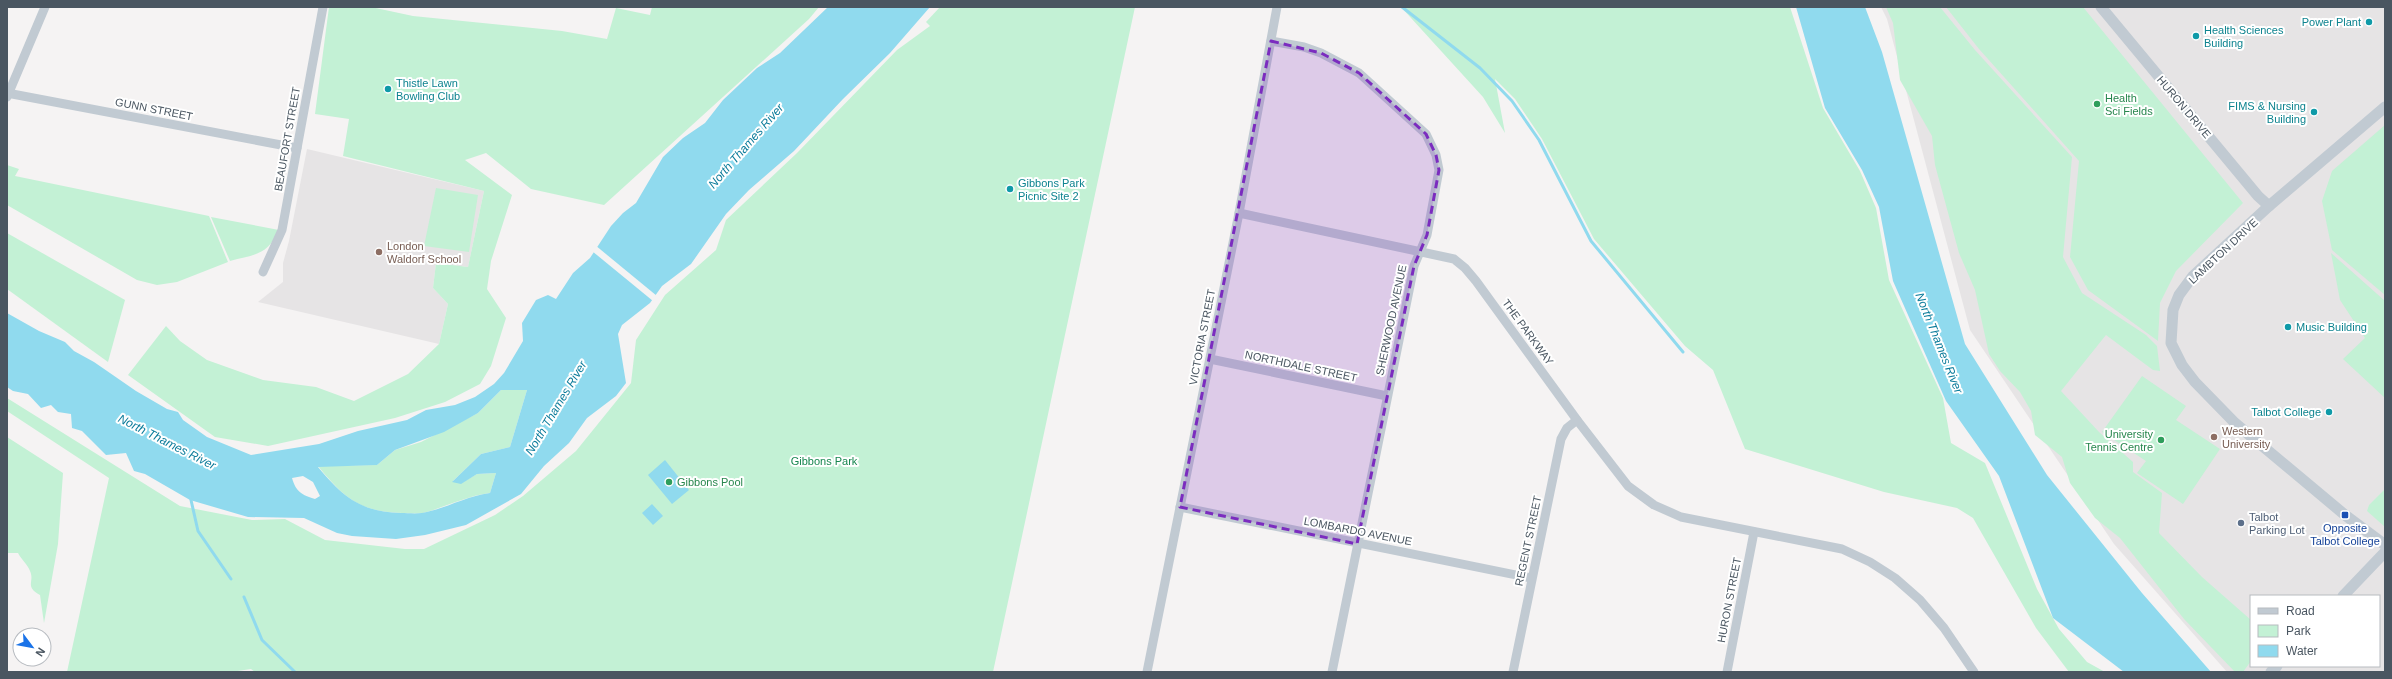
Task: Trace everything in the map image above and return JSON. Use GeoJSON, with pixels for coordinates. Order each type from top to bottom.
{"type":"FeatureCollection","features":[{"type":"Feature","properties":{"kind":"street"},"geometry":{"type":"LineString","coordinates":[[8,94],[44,7]]}},
{"type":"Feature","properties":{"kind":"street","name":"BEAUFORT STREET"},"geometry":{"type":"LineString","coordinates":[[264,272],[282,230],[323,7]]}},
{"type":"Feature","properties":{"kind":"street","name":"VICTORIA STREET"},"geometry":{"type":"LineString","coordinates":[[1147,672],[1239,213],[1277,7]]}},
{"type":"Feature","properties":{"kind":"street","name":"HURON DRIVE"},"geometry":{"type":"LineString","coordinates":[[2101,7],[2258,196],[2269,206]]}},
{"type":"Feature","properties":{"kind":"street","name":"SHERWOOD AVENUE"},"geometry":{"type":"LineString","coordinates":[[1270,41],[1304,47],[1321,53],[1359,73],[1426,134],[1436,155],[1439,170],[1427,235],[1414,266],[1332,672]]}},
{"type":"Feature","properties":{"kind":"street","name":"GUNN STREET"},"geometry":{"type":"LineString","coordinates":[[8,94],[297,148]]}},
{"type":"Feature","properties":{"kind":"street","name":"LAMBTON DRIVE"},"geometry":{"type":"LineString","coordinates":[[2385,107],[2269,206],[2193,276],[2178,295],[2173,310],[2171,343],[2182,365],[2195,382],[2235,423],[2344,515],[2385,545]]}},
{"type":"Feature","properties":{"kind":"street","name":"THE PARKWAY"},"geometry":{"type":"LineString","coordinates":[[1239,213],[1448,256],[1465,268],[1617,475],[1628,486],[1654,505],[1681,517],[1842,549],[1870,562],[1895,578],[1920,600],[1944,628],[1974,672]]}},
{"type":"Feature","properties":{"kind":"street","name":"NORTHDALE STREET"},"geometry":{"type":"LineString","coordinates":[[1210,359],[1387,396]]}},
{"type":"Feature","properties":{"kind":"street","name":"REGENT STREET"},"geometry":{"type":"LineString","coordinates":[[1513,672],[1531,578],[1561,439],[1567,428],[1577,420]]}},
{"type":"Feature","properties":{"kind":"street","name":"LOMBARDO AVENUE"},"geometry":{"type":"LineString","coordinates":[[1180,507],[1531,578]]}},
{"type":"Feature","properties":{"kind":"street","name":"HURON STREET"},"geometry":{"type":"LineString","coordinates":[[1727,672],[1756,533]]}},
{"type":"Feature","properties":{"kind":"street"},"geometry":{"type":"LineString","coordinates":[[2345,595],[2385,552]]}},
{"type":"Feature","properties":{"kind":"highlighted area"},"geometry":{"type":"Polygon","coordinates":[[[1271,41],[1321,53],[1359,73],[1426,134],[1436,155],[1439,170],[1427,235],[1414,266],[1357,544],[1180,507],[1271,41]]]}},
{"type":"Feature","properties":{"kind":"shaded area","name":"Western University"},"geometry":{"type":"Polygon","coordinates":[[[1881,7],[2385,7],[2385,672],[2227,672],[2114,544],[1970,330],[1887,19],[1881,7]]]}},
{"type":"Feature","properties":{"kind":"shaded area","name":"London Waldorf School"},"geometry":{"type":"Polygon","coordinates":[[[307,149],[484,191],[468,267],[436,263],[433,288],[448,304],[439,344],[258,302],[283,282],[283,263],[289,241],[307,149]]]}},
{"type":"Feature","properties":{"kind":"green space"},"geometry":{"type":"Polygon","coordinates":[[[329,7],[371,7],[413,16],[562,31],[607,39],[616,8],[650,15],[652,7],[819,7],[809,19],[604,205],[531,189],[486,153],[465,160],[512,195],[491,261],[487,289],[506,318],[491,366],[480,384],[445,402],[395,418],[268,446],[215,437],[128,375],[166,326],[180,341],[207,360],[263,380],[316,387],[354,401],[408,374],[439,344],[448,304],[433,288],[436,263],[468,267],[484,191],[343,156],[349,119],[315,114],[329,7]]]}},
{"type":"Feature","properties":{"kind":"green space","name":"Gibbons Park"},"geometry":{"type":"Polygon","coordinates":[[[940,7],[1135,7],[993,672],[255,672],[251,669],[231,672],[67,672],[109,478],[7,411],[7,398],[180,506],[252,520],[285,519],[325,540],[405,549],[424,549],[495,515],[523,496],[576,451],[631,383],[636,340],[665,295],[716,250],[726,220],[797,153],[897,50],[930,26],[926,22],[940,7]]]}},
{"type":"Feature","properties":{"kind":"green space"},"geometry":{"type":"Polygon","coordinates":[[[1401,7],[1790,7],[1823,108],[1860,171],[1876,208],[1889,280],[1943,398],[1951,443],[1985,463],[2037,589],[2059,629],[2087,662],[2105,672],[2069,672],[2036,628],[1973,518],[1957,508],[1884,492],[1745,449],[1713,370],[1685,346],[1594,239],[1542,139],[1515,99],[1495,79],[1505,133],[1483,97],[1401,7]]]}},
{"type":"Feature","properties":{"kind":"green space"},"geometry":{"type":"Polygon","coordinates":[[[1886,7],[1940,7],[1975,50],[2072,157],[2063,257],[2082,293],[2146,335],[2157,346],[2160,371],[2153,370],[2106,335],[2061,391],[2099,432],[2133,462],[2133,472],[2162,493],[2159,533],[2202,577],[2250,619],[2250,662],[2243,672],[2235,672],[2184,619],[2120,538],[2095,518],[2070,483],[2062,457],[2035,435],[2031,411],[2020,392],[2000,371],[1989,354],[1975,290],[1959,253],[1935,165],[1932,136],[1900,80],[1893,23],[1886,7]]]}},
{"type":"Feature","properties":{"kind":"green space","name":"Health Sci Fields"},"geometry":{"type":"Polygon","coordinates":[[[1946,7],[2083,7],[2243,203],[2176,271],[2160,303],[2158,341],[2088,290],[2070,257],[2079,161],[1979,49],[1946,7]]]}},
{"type":"Feature","properties":{"kind":"green space"},"geometry":{"type":"Polygon","coordinates":[[[2385,125],[2385,295],[2332,250],[2322,201],[2332,171],[2385,125]]]}},
{"type":"Feature","properties":{"kind":"green space"},"geometry":{"type":"Polygon","coordinates":[[[7,165],[19,169],[15,176],[209,216],[228,262],[177,282],[157,285],[137,280],[7,205],[7,165]]]}},
{"type":"Feature","properties":{"kind":"green space"},"geometry":{"type":"Polygon","coordinates":[[[436,188],[478,195],[469,252],[424,246],[436,188]]]}},
{"type":"Feature","properties":{"kind":"green space"},"geometry":{"type":"Polygon","coordinates":[[[211,217],[279,230],[270,245],[259,253],[230,261],[211,217]]]}},
{"type":"Feature","properties":{"kind":"green space"},"geometry":{"type":"Polygon","coordinates":[[[7,233],[125,300],[108,362],[7,289],[7,233]]]}},
{"type":"Feature","properties":{"kind":"green space"},"geometry":{"type":"Polygon","coordinates":[[[2331,253],[2385,301],[2385,398],[2343,359],[2365,338],[2340,300],[2331,253]]]}},
{"type":"Feature","properties":{"kind":"green space","name":"University Tennis Centre"},"geometry":{"type":"Polygon","coordinates":[[[2142,376],[2186,406],[2176,420],[2220,449],[2183,504],[2137,473],[2146,461],[2102,432],[2142,376]]]}},
{"type":"Feature","properties":{"kind":"green space"},"geometry":{"type":"Polygon","coordinates":[[[501,390],[527,390],[510,447],[481,454],[453,481],[461,483],[477,474],[496,473],[490,493],[481,494],[423,513],[387,512],[364,506],[345,495],[318,466],[377,465],[395,450],[421,442],[478,413],[501,390]]]}},
{"type":"Feature","properties":{"kind":"green space"},"geometry":{"type":"Polygon","coordinates":[[[7,437],[63,473],[58,544],[44,623],[40,595],[32,589],[29,569],[18,553],[7,553],[7,437]]]}},
{"type":"Feature","properties":{"kind":"green space"},"geometry":{"type":"Polygon","coordinates":[[[2385,489],[2385,527],[2367,511],[2369,505],[2385,489]]]}},
{"type":"Feature","properties":{"kind":"water","name":"North Thames River"},"geometry":{"type":"Polygon","coordinates":[[[828,7],[930,7],[890,53],[843,99],[794,151],[749,190],[726,214],[691,264],[662,286],[650,303],[622,325],[618,334],[626,383],[616,396],[587,418],[569,443],[544,466],[521,494],[466,525],[425,535],[396,539],[352,536],[337,533],[304,518],[248,517],[190,500],[145,474],[134,471],[126,453],[106,455],[82,431],[72,428],[71,414],[58,412],[51,405],[41,408],[28,394],[13,391],[7,387],[7,313],[39,331],[65,342],[74,351],[94,362],[136,391],[167,409],[178,412],[183,420],[207,437],[251,455],[319,444],[358,431],[407,420],[426,410],[455,405],[475,397],[494,384],[504,373],[523,341],[522,323],[536,300],[548,295],[556,299],[573,273],[590,258],[611,226],[623,213],[636,203],[663,157],[683,138],[705,123],[723,100],[757,68],[780,53],[828,7]],[[501,390],[478,413],[444,432],[395,450],[377,465],[318,467],[336,487],[354,501],[375,510],[387,512],[422,513],[439,509],[472,497],[490,493],[496,473],[477,474],[461,484],[452,482],[481,454],[510,447],[527,390],[501,390]],[[303,476],[292,478],[295,487],[306,496],[315,499],[320,496],[313,482],[303,476]]]}},
{"type":"Feature","properties":{"kind":"water","name":"North Thames River"},"geometry":{"type":"Polygon","coordinates":[[[1796,7],[1865,7],[1882,52],[1965,344],[2047,475],[2142,593],[2211,672],[2124,672],[2053,618],[1999,476],[1946,401],[1893,281],[1879,207],[1862,170],[1825,108],[1796,7]]]}},
{"type":"Feature","properties":{"kind":"water","name":"Gibbons Pool"},"geometry":{"type":"Polygon","coordinates":[[[665,460],[689,490],[672,504],[648,475],[665,460]]]}},
{"type":"Feature","properties":{"kind":"water"},"geometry":{"type":"Polygon","coordinates":[[[652,504],[663,516],[653,525],[642,513],[652,504]]]}},
{"type":"Feature","properties":{"kind":"pier"},"geometry":{"type":"Polygon","coordinates":[[[595,245],[657,296],[653,301],[592,251],[595,245]]]}},
{"type":"Feature","properties":{"kind":"waterway"},"geometry":{"type":"LineString","coordinates":[[1402,7],[1480,68],[1512,101],[1539,140],[1591,241],[1683,352]]}},
{"type":"Feature","properties":{"kind":"waterway"},"geometry":{"type":"LineString","coordinates":[[191,500],[198,531],[231,579]]}},
{"type":"Feature","properties":{"kind":"waterway"},"geometry":{"type":"LineString","coordinates":[[244,597],[262,640],[295,672]]}},
{"type":"Feature","properties":{"kind":"place","name":"Power Plant"},"geometry":{"type":"Point","coordinates":[2369,22]}},
{"type":"Feature","properties":{"kind":"place","name":"Health Sciences Building"},"geometry":{"type":"Point","coordinates":[2196,36]}},
{"type":"Feature","properties":{"kind":"place","name":"Thistle Lawn Bowling Club"},"geometry":{"type":"Point","coordinates":[388,89]}},
{"type":"Feature","properties":{"kind":"place","name":"Health Sci Fields"},"geometry":{"type":"Point","coordinates":[2097,104]}},
{"type":"Feature","properties":{"kind":"place","name":"FIMS & Nursing Building"},"geometry":{"type":"Point","coordinates":[2314,112]}},
{"type":"Feature","properties":{"kind":"place","name":"Gibbons Park Picnic Site 2"},"geometry":{"type":"Point","coordinates":[1010,189]}},
{"type":"Feature","properties":{"kind":"place","name":"London Waldorf School"},"geometry":{"type":"Point","coordinates":[379,252]}},
{"type":"Feature","properties":{"kind":"place","name":"Music Building"},"geometry":{"type":"Point","coordinates":[2288,327]}},
{"type":"Feature","properties":{"kind":"place","name":"Talbot College"},"geometry":{"type":"Point","coordinates":[2329,412]}},
{"type":"Feature","properties":{"kind":"place","name":"Western University"},"geometry":{"type":"Point","coordinates":[2214,437]}},
{"type":"Feature","properties":{"kind":"place","name":"University Tennis Centre"},"geometry":{"type":"Point","coordinates":[2161,440]}},
{"type":"Feature","properties":{"kind":"place","name":"Gibbons Pool"},"geometry":{"type":"Point","coordinates":[669,482]}},
{"type":"Feature","properties":{"kind":"place","name":"Opposite Talbot College"},"geometry":{"type":"Point","coordinates":[2345,515]}},
{"type":"Feature","properties":{"kind":"place","name":"Talbot Parking Lot"},"geometry":{"type":"Point","coordinates":[2241,523]}}]}
